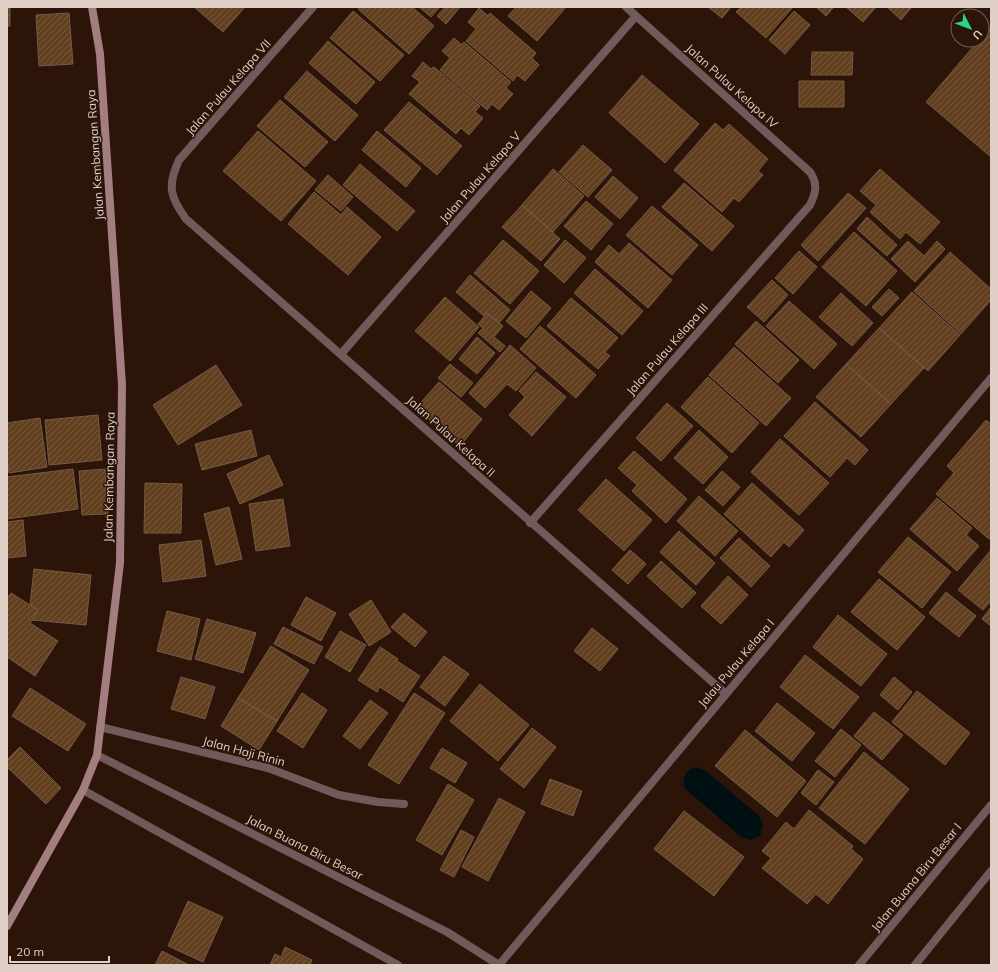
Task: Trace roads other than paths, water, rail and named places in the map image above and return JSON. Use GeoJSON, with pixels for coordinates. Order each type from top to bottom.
{"type":"FeatureCollection","features":[{"type":"Feature","properties":{"kind":"street","name":"Jalan Kembangan Raya"},"geometry":{"type":"LineString","coordinates":[[7,926],[83,790],[97,755],[120,563],[122,385],[100,54],[92,7]]}},
{"type":"Feature","properties":{"kind":"street","name":"Jalan Pulau Kelapa VII"},"geometry":{"type":"LineString","coordinates":[[171,188],[172,175],[179,160],[313,7]]}},
{"type":"Feature","properties":{"kind":"street","name":"Jalan Pulau Kelapa IV"},"geometry":{"type":"LineString","coordinates":[[626,7],[810,172],[815,180],[816,188]]}},
{"type":"Feature","properties":{"kind":"street","name":"Jalan Pulau Kelapa V"},"geometry":{"type":"LineString","coordinates":[[341,354],[636,16]]}},
{"type":"Feature","properties":{"kind":"street","name":"Jalan Pulau Kelapa II"},"geometry":{"type":"LineString","coordinates":[[171,188],[175,204],[186,219],[726,694]]}},
{"type":"Feature","properties":{"kind":"street","name":"Jalan Pulau Kelapa III"},"geometry":{"type":"LineString","coordinates":[[530,523],[810,205],[816,188]]}},
{"type":"Feature","properties":{"kind":"street","name":"Jalau Pulau Kelapa I"},"geometry":{"type":"LineString","coordinates":[[499,965],[991,378]]}},
{"type":"Feature","properties":{"kind":"street","name":"Jalan Haji Rinin"},"geometry":{"type":"LineString","coordinates":[[100,727],[268,768],[339,795],[378,802],[404,804]]}},
{"type":"Feature","properties":{"kind":"street","name":"Jalan Buana Biru Besar"},"geometry":{"type":"LineString","coordinates":[[97,755],[447,932],[499,965]]}},
{"type":"Feature","properties":{"kind":"street"},"geometry":{"type":"LineString","coordinates":[[83,790],[398,965]]}},
{"type":"Feature","properties":{"kind":"street","name":"Jalan Buana Biru Besar I"},"geometry":{"type":"LineString","coordinates":[[859,965],[991,805]]}},
{"type":"Feature","properties":{"kind":"street"},"geometry":{"type":"LineString","coordinates":[[915,965],[991,871]]}}]}
